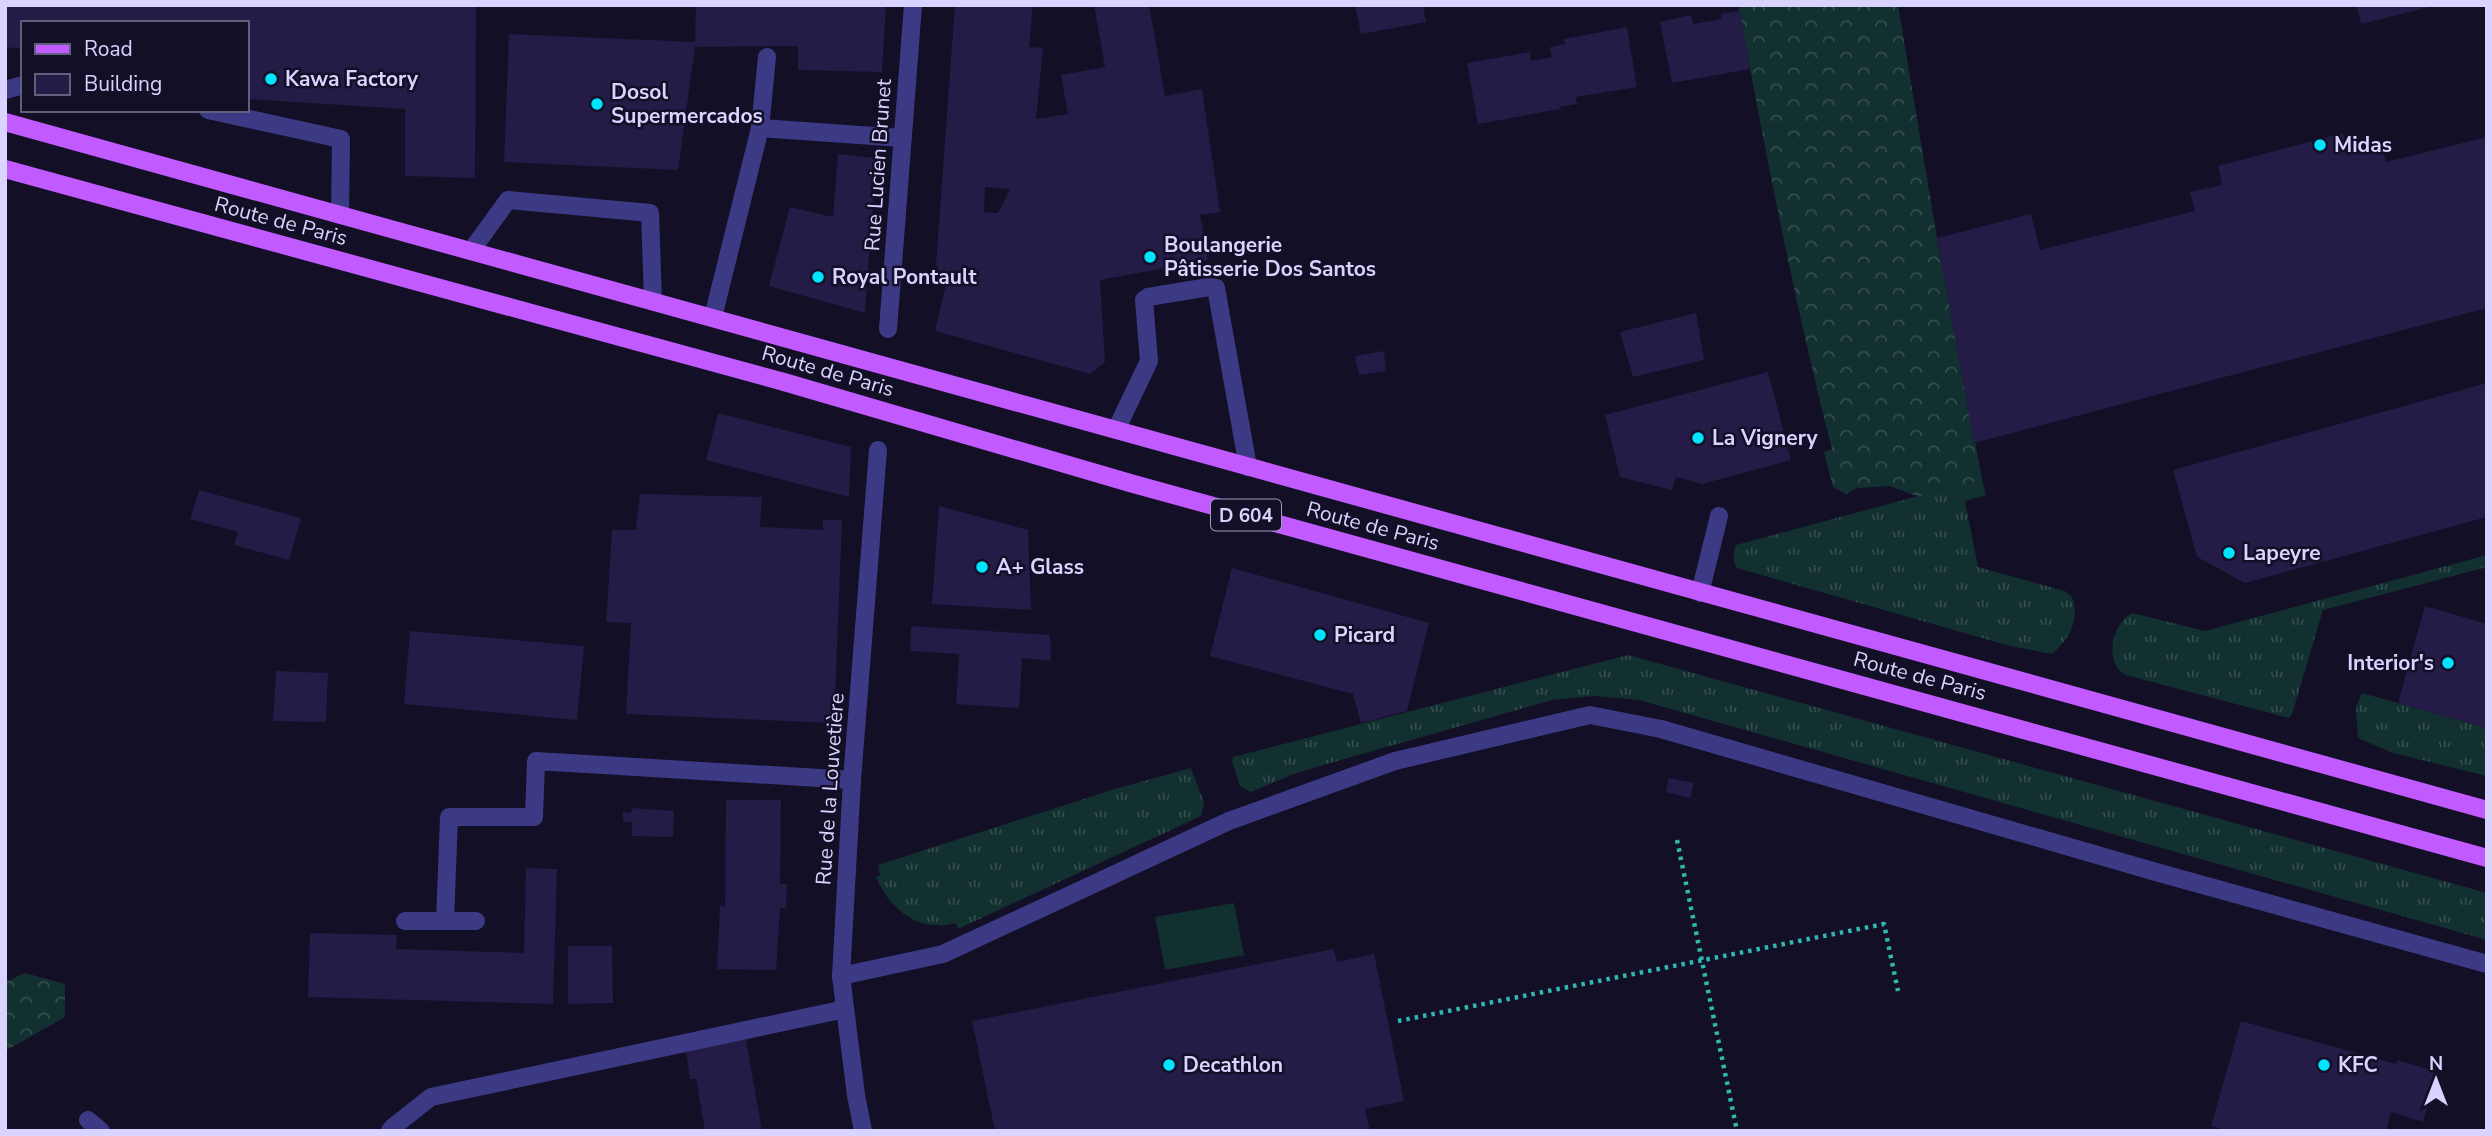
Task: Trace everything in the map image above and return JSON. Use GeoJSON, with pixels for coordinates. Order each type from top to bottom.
{"type":"FeatureCollection","features":[{"type":"Feature","properties":{"kind":"main road","name":"Route de Paris"},"geometry":{"type":"LineString","coordinates":[[5,122],[2487,810]]}},
{"type":"Feature","properties":{"kind":"main road","name":"Route de Paris"},"geometry":{"type":"LineString","coordinates":[[5,169],[784,382],[1143,486],[2487,858]]}},
{"type":"Feature","properties":{"kind":"street","name":"Rue Lucien Brunet"},"geometry":{"type":"LineString","coordinates":[[888,329],[913,5]]}},
{"type":"Feature","properties":{"kind":"street"},"geometry":{"type":"LineString","coordinates":[[713,317],[760,128],[767,57]]}},
{"type":"Feature","properties":{"kind":"street"},"geometry":{"type":"LineString","coordinates":[[217,112],[341,139],[340,215]]}},
{"type":"Feature","properties":{"kind":"street"},"geometry":{"type":"LineString","coordinates":[[760,128],[902,138]]}},
{"type":"Feature","properties":{"kind":"street"},"geometry":{"type":"LineString","coordinates":[[471,251],[508,200],[650,213],[653,301]]}},
{"type":"Feature","properties":{"kind":"street"},"geometry":{"type":"LineString","coordinates":[[1116,430],[1149,361],[1144,300],[1209,287],[1216,288],[1219,292],[1248,467]]}},
{"type":"Feature","properties":{"kind":"street","name":"Rue de la Louvetière"},"geometry":{"type":"LineString","coordinates":[[863,1131],[841,976],[852,780],[878,450]]}},
{"type":"Feature","properties":{"kind":"street"},"geometry":{"type":"LineString","coordinates":[[1700,593],[1719,516]]}},
{"type":"Feature","properties":{"kind":"street"},"geometry":{"type":"LineString","coordinates":[[841,976],[943,954],[1229,821],[1395,761],[1590,715],[1661,729],[2487,964]]}},
{"type":"Feature","properties":{"kind":"street"},"geometry":{"type":"LineString","coordinates":[[445,921],[449,817],[534,817],[536,761],[852,780]]}},
{"type":"Feature","properties":{"kind":"street"},"geometry":{"type":"LineString","coordinates":[[405,921],[476,921]]}},
{"type":"Feature","properties":{"kind":"street"},"geometry":{"type":"LineString","coordinates":[[390,1131],[432,1097],[845,1009]]}},
{"type":"Feature","properties":{"kind":"path"},"geometry":{"type":"LineString","coordinates":[[1677,840],[1737,1131]]}},
{"type":"Feature","properties":{"kind":"path"},"geometry":{"type":"LineString","coordinates":[[1398,1021],[1884,923],[1898,991]]}},
{"type":"Feature","properties":{"kind":"green space"},"geometry":{"type":"Polygon","coordinates":[[[1738,5],[1898,5],[1937,238],[1982,479],[1919,497],[1890,486],[1857,488],[1846,494],[1833,487],[1824,452],[1832,449],[1793,283],[1738,5]]]}},
{"type":"Feature","properties":{"kind":"green space"},"geometry":{"type":"Polygon","coordinates":[[[1982,479],[1986,495],[1965,501],[1978,567],[2065,591],[2072,597],[2075,613],[2072,628],[2064,642],[2052,654],[2010,646],[1737,568],[1734,562],[1736,545],[1982,479]]]}},
{"type":"Feature","properties":{"kind":"green space"},"geometry":{"type":"Polygon","coordinates":[[[2487,555],[2487,567],[2323,610],[2289,718],[2126,675],[2114,662],[2115,634],[2125,618],[2132,613],[2205,631],[2487,555]]]}},
{"type":"Feature","properties":{"kind":"green space"},"geometry":{"type":"Polygon","coordinates":[[[1628,655],[2487,893],[2487,940],[1639,700],[1595,696],[1552,700],[1323,765],[1251,792],[1240,786],[1232,761],[1233,757],[1628,655]]]}},
{"type":"Feature","properties":{"kind":"green space"},"geometry":{"type":"Polygon","coordinates":[[[2362,693],[2487,728],[2487,776],[2393,753],[2358,738],[2356,707],[2362,693]]]}},
{"type":"Feature","properties":{"kind":"green space"},"geometry":{"type":"Polygon","coordinates":[[[1191,768],[1204,803],[1201,816],[958,929],[956,923],[930,925],[907,916],[889,900],[876,877],[880,875],[878,865],[1115,789],[1191,768]]]}},
{"type":"Feature","properties":{"kind":"green space"},"geometry":{"type":"Polygon","coordinates":[[[1234,903],[1244,955],[1165,970],[1155,917],[1234,903]]]}},
{"type":"Feature","properties":{"kind":"green space"},"geometry":{"type":"Polygon","coordinates":[[[25,973],[65,984],[65,1017],[5,1051],[5,982],[25,973]]]}},
{"type":"Feature","properties":{"kind":"building"},"geometry":{"type":"Polygon","coordinates":[[[5,5],[476,7],[475,178],[405,176],[405,109],[248,99],[248,21],[21,21],[21,49],[5,47],[5,5]]]}},
{"type":"Feature","properties":{"kind":"building","name":"Dosol Supermercados"},"geometry":{"type":"Polygon","coordinates":[[[696,5],[886,5],[882,72],[798,70],[798,46],[695,47],[678,170],[504,162],[509,34],[695,42],[696,5]]]}},
{"type":"Feature","properties":{"kind":"building"},"geometry":{"type":"Polygon","coordinates":[[[955,5],[1033,5],[1029,47],[1043,48],[1036,119],[1068,114],[1061,75],[1105,67],[1094,5],[1149,5],[1165,96],[1202,89],[1220,212],[1200,215],[1208,260],[1100,280],[1105,362],[1090,374],[935,331],[946,285],[936,264],[955,5]],[[985,187],[984,212],[998,213],[1010,189],[985,187]]]}},
{"type":"Feature","properties":{"kind":"building"},"geometry":{"type":"Polygon","coordinates":[[[1355,5],[1423,5],[1426,22],[1361,34],[1355,5]]]}},
{"type":"Feature","properties":{"kind":"building"},"geometry":{"type":"Polygon","coordinates":[[[2356,5],[2433,5],[2433,6],[2361,24],[2356,5]]]}},
{"type":"Feature","properties":{"kind":"building"},"geometry":{"type":"Polygon","coordinates":[[[1740,11],[1750,69],[1672,83],[1660,22],[1691,15],[1693,24],[1722,19],[1721,14],[1740,11]]]}},
{"type":"Feature","properties":{"kind":"building"},"geometry":{"type":"Polygon","coordinates":[[[1627,27],[1637,87],[1576,97],[1577,104],[1560,109],[1478,124],[1467,63],[1530,52],[1531,61],[1552,57],[1550,47],[1565,44],[1564,39],[1627,27]]]}},
{"type":"Feature","properties":{"kind":"building"},"geometry":{"type":"Polygon","coordinates":[[[2343,133],[2348,152],[2381,143],[2386,162],[2487,137],[2487,308],[1974,443],[1937,238],[2031,214],[2040,250],[2195,211],[2190,192],[2222,185],[2218,166],[2343,133]]]}},
{"type":"Feature","properties":{"kind":"building"},"geometry":{"type":"Polygon","coordinates":[[[838,154],[876,158],[865,313],[769,286],[790,207],[833,217],[838,154]]]}},
{"type":"Feature","properties":{"kind":"building"},"geometry":{"type":"Polygon","coordinates":[[[1696,313],[1704,360],[1633,377],[1620,332],[1696,313]]]}},
{"type":"Feature","properties":{"kind":"building"},"geometry":{"type":"Polygon","coordinates":[[[1384,351],[1386,371],[1359,375],[1355,356],[1384,351]]]}},
{"type":"Feature","properties":{"kind":"building","name":"La Vignery"},"geometry":{"type":"Polygon","coordinates":[[[1768,372],[1791,460],[1702,484],[1676,477],[1672,490],[1620,477],[1605,415],[1768,372]]]}},
{"type":"Feature","properties":{"kind":"building"},"geometry":{"type":"Polygon","coordinates":[[[2487,383],[2487,517],[2245,583],[2197,557],[2173,470],[2487,383]]]}},
{"type":"Feature","properties":{"kind":"building"},"geometry":{"type":"Polygon","coordinates":[[[718,413],[851,447],[849,497],[706,460],[718,413]]]}},
{"type":"Feature","properties":{"kind":"building"},"geometry":{"type":"Polygon","coordinates":[[[199,490],[301,518],[289,560],[234,545],[238,532],[190,519],[199,490]]]}},
{"type":"Feature","properties":{"kind":"building"},"geometry":{"type":"Polygon","coordinates":[[[640,494],[762,497],[760,527],[823,530],[823,520],[842,520],[834,723],[626,714],[631,623],[606,622],[612,530],[636,530],[640,494]]]}},
{"type":"Feature","properties":{"kind":"building","name":"A+ Glass"},"geometry":{"type":"Polygon","coordinates":[[[939,506],[1028,530],[1031,610],[932,604],[939,506]]]}},
{"type":"Feature","properties":{"kind":"building","name":"Picard"},"geometry":{"type":"Polygon","coordinates":[[[1232,568],[1429,623],[1407,711],[1361,723],[1353,694],[1210,656],[1232,568]]]}},
{"type":"Feature","properties":{"kind":"building","name":"Interior's"},"geometry":{"type":"Polygon","coordinates":[[[2425,606],[2487,624],[2487,728],[2398,703],[2425,606]]]}},
{"type":"Feature","properties":{"kind":"building"},"geometry":{"type":"Polygon","coordinates":[[[911,626],[1050,635],[1051,661],[1022,658],[1019,708],[956,704],[959,654],[910,651],[911,626]]]}},
{"type":"Feature","properties":{"kind":"building"},"geometry":{"type":"Polygon","coordinates":[[[410,631],[584,646],[577,720],[404,704],[410,631]]]}},
{"type":"Feature","properties":{"kind":"building"},"geometry":{"type":"Polygon","coordinates":[[[276,671],[328,673],[326,722],[273,721],[276,671]]]}},
{"type":"Feature","properties":{"kind":"building"},"geometry":{"type":"Polygon","coordinates":[[[1669,778],[1694,783],[1690,798],[1666,792],[1669,778]]]}},
{"type":"Feature","properties":{"kind":"building"},"geometry":{"type":"Polygon","coordinates":[[[726,800],[781,800],[780,884],[787,884],[786,908],[780,908],[776,970],[717,969],[720,906],[725,907],[726,800]]]}},
{"type":"Feature","properties":{"kind":"building"},"geometry":{"type":"Polygon","coordinates":[[[632,808],[674,811],[673,837],[632,836],[632,822],[623,822],[623,812],[631,813],[632,808]]]}},
{"type":"Feature","properties":{"kind":"building"},"geometry":{"type":"Polygon","coordinates":[[[526,868],[557,869],[553,1004],[308,997],[310,933],[397,935],[396,949],[524,953],[526,868]]]}},
{"type":"Feature","properties":{"kind":"building"},"geometry":{"type":"Polygon","coordinates":[[[568,946],[612,946],[613,1003],[568,1004],[568,946]]]}},
{"type":"Feature","properties":{"kind":"building","name":"Decathlon"},"geometry":{"type":"Polygon","coordinates":[[[1334,949],[1337,962],[1374,954],[1404,1101],[1365,1109],[1370,1131],[995,1131],[972,1021],[1334,949]]]}},
{"type":"Feature","properties":{"kind":"building"},"geometry":{"type":"Polygon","coordinates":[[[2241,1021],[2396,1064],[2397,1060],[2438,1072],[2423,1122],[2391,1112],[2386,1131],[2229,1131],[2211,1126],[2241,1021]]]}},
{"type":"Feature","properties":{"kind":"building"},"geometry":{"type":"Polygon","coordinates":[[[746,1039],[762,1131],[705,1131],[696,1079],[690,1079],[686,1050],[746,1039]]]}},
{"type":"Feature","properties":{"kind":"place","name":"Kawa Factory"},"geometry":{"type":"Point","coordinates":[271,79]}},
{"type":"Feature","properties":{"kind":"place","name":"Dosol Supermercados"},"geometry":{"type":"Point","coordinates":[597,104]}},
{"type":"Feature","properties":{"kind":"place","name":"Midas"},"geometry":{"type":"Point","coordinates":[2320,145]}},
{"type":"Feature","properties":{"kind":"place","name":"Boulangerie Pâtisserie Dos Santos"},"geometry":{"type":"Point","coordinates":[1150,257]}},
{"type":"Feature","properties":{"kind":"place","name":"Royal Pontault"},"geometry":{"type":"Point","coordinates":[818,277]}},
{"type":"Feature","properties":{"kind":"place","name":"La Vignery"},"geometry":{"type":"Point","coordinates":[1698,438]}},
{"type":"Feature","properties":{"kind":"place","name":"Lapeyre"},"geometry":{"type":"Point","coordinates":[2229,553]}},
{"type":"Feature","properties":{"kind":"place","name":"A+ Glass"},"geometry":{"type":"Point","coordinates":[982,567]}},
{"type":"Feature","properties":{"kind":"place","name":"Picard"},"geometry":{"type":"Point","coordinates":[1320,635]}},
{"type":"Feature","properties":{"kind":"place","name":"Interior's"},"geometry":{"type":"Point","coordinates":[2448,663]}},
{"type":"Feature","properties":{"kind":"place","name":"Decathlon"},"geometry":{"type":"Point","coordinates":[1169,1065]}},
{"type":"Feature","properties":{"kind":"place","name":"KFC"},"geometry":{"type":"Point","coordinates":[2324,1065]}}]}
